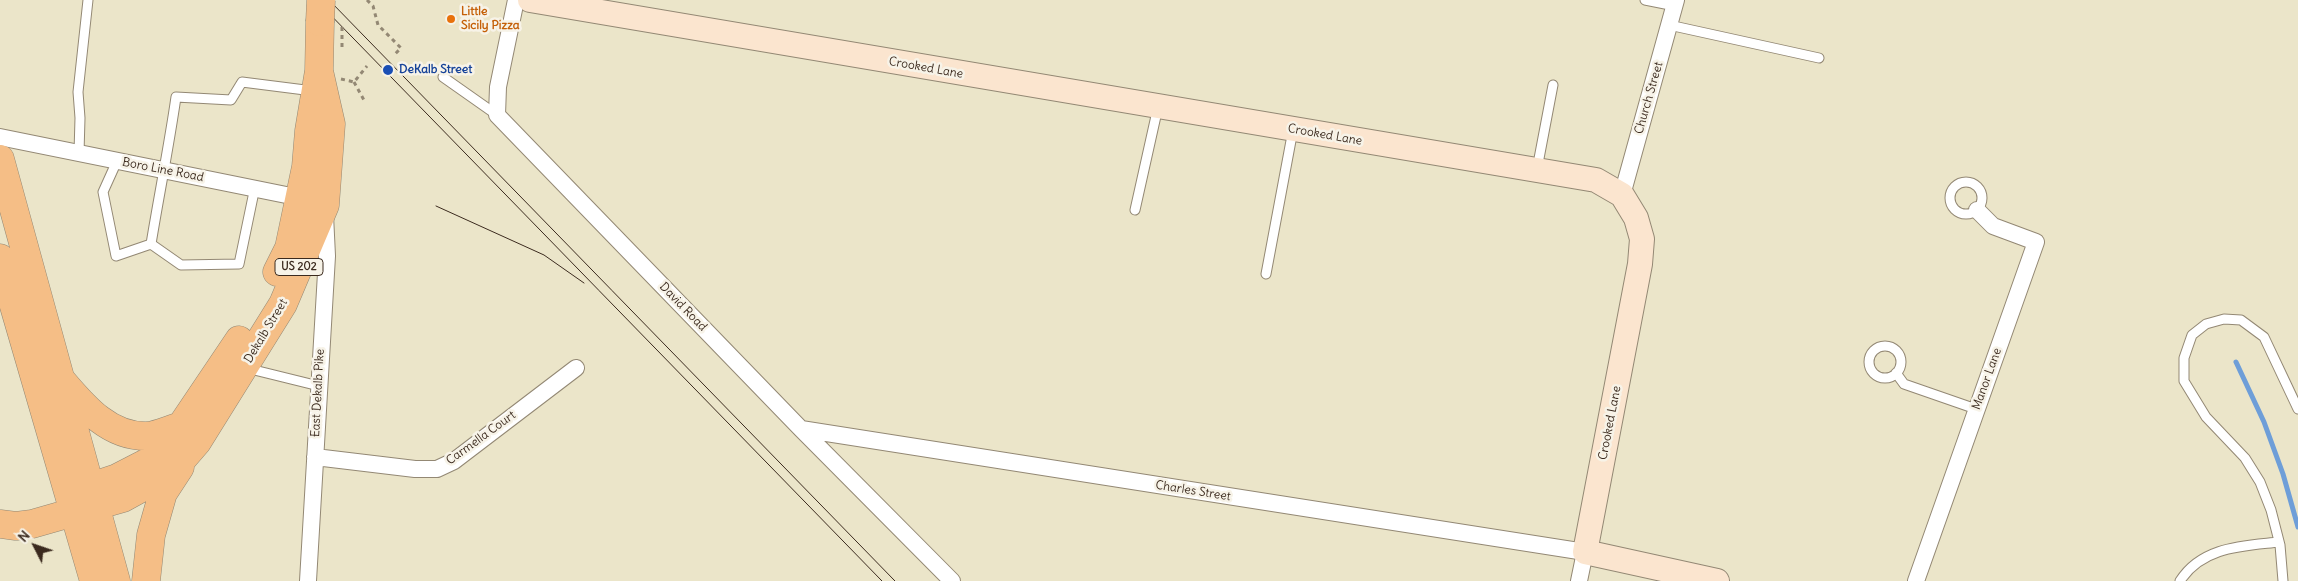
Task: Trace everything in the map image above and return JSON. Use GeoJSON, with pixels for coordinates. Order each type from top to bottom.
{"type":"FeatureCollection","features":[{"type":"Feature","properties":{"kind":"highway","name":"Dekalb Street"},"geometry":{"type":"LineString","coordinates":[[0,524],[16,526],[32,524],[82,501],[123,498],[172,472],[189,434],[237,362],[283,304],[312,201],[330,124],[321,11]]}},
{"type":"Feature","properties":{"kind":"highway"},"geometry":{"type":"LineString","coordinates":[[0,159],[61,380],[94,581]]}},
{"type":"Feature","properties":{"kind":"highway"},"geometry":{"type":"LineString","coordinates":[[0,258],[82,501],[116,581]]}},
{"type":"Feature","properties":{"kind":"highway"},"geometry":{"type":"LineString","coordinates":[[61,380],[86,409],[116,430],[146,436],[189,434],[163,493],[151,536],[146,581]]}},
{"type":"Feature","properties":{"kind":"street"},"geometry":{"type":"LineString","coordinates":[[497,115],[498,87],[516,0]]}},
{"type":"Feature","properties":{"kind":"street","name":"Crooked Lane"},"geometry":{"type":"LineString","coordinates":[[530,0],[576,4],[1158,107],[1537,171],[1564,173],[1596,180],[1622,195],[1636,218],[1642,239],[1640,264],[1585,552]]}},
{"type":"Feature","properties":{"kind":"street","name":"Church Street"},"geometry":{"type":"LineString","coordinates":[[1622,195],[1675,3]]}},
{"type":"Feature","properties":{"kind":"street","name":"David Road"},"geometry":{"type":"LineString","coordinates":[[497,115],[801,429],[952,581]]}},
{"type":"Feature","properties":{"kind":"street","name":"Boro Line Road"},"geometry":{"type":"LineString","coordinates":[[0,137],[312,201]]}},
{"type":"Feature","properties":{"kind":"street","name":"East Dekalb Pike"},"geometry":{"type":"LineString","coordinates":[[308,581],[327,256],[312,201]]}},
{"type":"Feature","properties":{"kind":"street","name":"Manor Lane"},"geometry":{"type":"LineString","coordinates":[[1916,581],[2036,242],[1993,226],[1977,210]]}},
{"type":"Feature","properties":{"kind":"street","name":"Carmella Court"},"geometry":{"type":"LineString","coordinates":[[315,457],[372,465],[437,469],[454,461],[576,368]]}},
{"type":"Feature","properties":{"kind":"street","name":"Charles Street"},"geometry":{"type":"LineString","coordinates":[[801,429],[1585,552]]}},
{"type":"Feature","properties":{"kind":"street"},"geometry":{"type":"LineString","coordinates":[[1579,581],[1585,552],[1717,581]]}},
{"type":"Feature","properties":{"kind":"lane"},"geometry":{"type":"LineString","coordinates":[[79,153],[80,118],[78,92],[88,0]]}},
{"type":"Feature","properties":{"kind":"lane"},"geometry":{"type":"LineString","coordinates":[[1645,0],[1675,3]]}},
{"type":"Feature","properties":{"kind":"lane"},"geometry":{"type":"LineString","coordinates":[[1669,25],[1819,58]]}},
{"type":"Feature","properties":{"kind":"lane"},"geometry":{"type":"LineString","coordinates":[[443,77],[497,115]]}},
{"type":"Feature","properties":{"kind":"lane"},"geometry":{"type":"LineString","coordinates":[[151,244],[176,97],[231,100],[242,82],[325,80]]}},
{"type":"Feature","properties":{"kind":"lane"},"geometry":{"type":"LineString","coordinates":[[1537,171],[1553,85]]}},
{"type":"Feature","properties":{"kind":"lane"},"geometry":{"type":"LineString","coordinates":[[1135,210],[1158,107]]}},
{"type":"Feature","properties":{"kind":"lane"},"geometry":{"type":"LineString","coordinates":[[1266,274],[1293,130]]}},
{"type":"Feature","properties":{"kind":"lane"},"geometry":{"type":"LineString","coordinates":[[117,161],[102,192],[116,256],[151,244]]}},
{"type":"Feature","properties":{"kind":"lane"},"geometry":{"type":"LineString","coordinates":[[151,244],[181,265],[239,264],[255,188]]}},
{"type":"Feature","properties":{"kind":"lane"},"geometry":{"type":"LineString","coordinates":[[2283,581],[2279,542],[2271,510],[2260,482],[2245,458],[2206,417],[2184,381],[2184,358],[2192,335],[2206,324],[2224,319],[2241,320],[2264,337],[2298,409]]}},
{"type":"Feature","properties":{"kind":"lane"},"geometry":{"type":"LineString","coordinates":[[237,362],[319,386]]}},
{"type":"Feature","properties":{"kind":"lane"},"geometry":{"type":"LineString","coordinates":[[1896,373],[1904,384],[1976,409]]}},
{"type":"Feature","properties":{"kind":"lane"},"geometry":{"type":"LineString","coordinates":[[2180,581],[2202,560],[2222,549],[2279,542]]}},
{"type":"Feature","properties":{"kind":"path"},"geometry":{"type":"LineString","coordinates":[[367,0],[373,6],[378,26],[401,48],[393,56]]}},
{"type":"Feature","properties":{"kind":"path"},"geometry":{"type":"LineString","coordinates":[[354,82],[367,66]]}},
{"type":"Feature","properties":{"kind":"path"},"geometry":{"type":"LineString","coordinates":[[325,80],[354,82]]}},
{"type":"Feature","properties":{"kind":"path"},"geometry":{"type":"LineString","coordinates":[[354,82],[365,102]]}},
{"type":"Feature","properties":{"kind":"waterway"},"geometry":{"type":"LineString","coordinates":[[2236,362],[2264,422],[2283,474],[2298,527]]}},
{"type":"Feature","properties":{"kind":"tram line"},"geometry":{"type":"LineString","coordinates":[[316,0],[882,581]]}},
{"type":"Feature","properties":{"kind":"tram line"},"geometry":{"type":"LineString","coordinates":[[329,0],[895,581]]}},
{"type":"Feature","properties":{"kind":"tram line"},"geometry":{"type":"LineString","coordinates":[[436,206],[544,255],[584,283]]}},
{"type":"Feature","properties":{"kind":"place","name":"Little Sicily Pizza"},"geometry":{"type":"Point","coordinates":[451,19]}},
{"type":"Feature","properties":{"kind":"place","name":"DeKalb Street"},"geometry":{"type":"Point","coordinates":[388,70]}}]}
